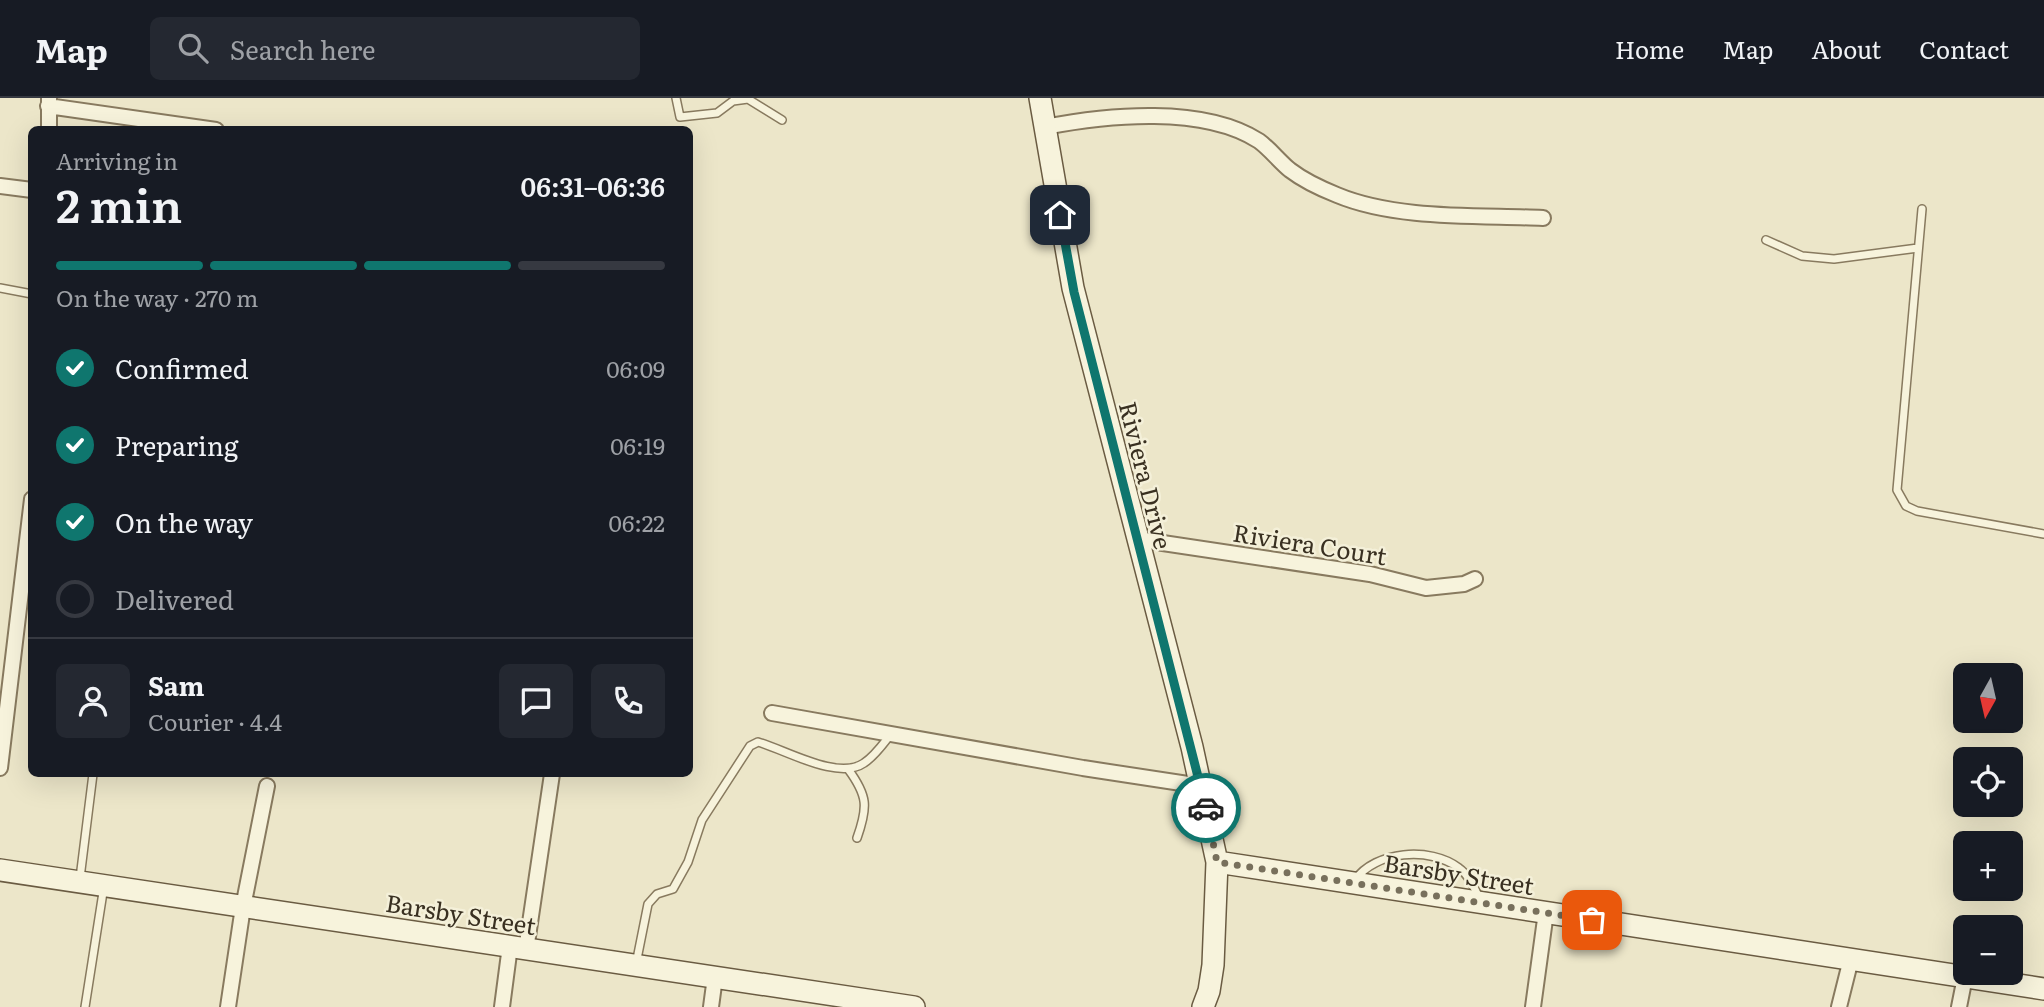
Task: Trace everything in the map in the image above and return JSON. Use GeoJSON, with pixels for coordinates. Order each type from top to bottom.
{"type":"FeatureCollection","features":[{"type":"Feature","properties":{"kind":"street","name":"Riviera Drive"},"geometry":{"type":"LineString","coordinates":[[1040,98],[1073,288],[1202,786],[1217,862]]}},
{"type":"Feature","properties":{"kind":"street"},"geometry":{"type":"LineString","coordinates":[[48,126],[49,102],[192,126]]}},
{"type":"Feature","properties":{"kind":"street"},"geometry":{"type":"LineString","coordinates":[[1045,127],[1091,118],[1144,116],[1201,120],[1236,129],[1260,142],[1293,172],[1338,195],[1394,211],[1543,218]]}},
{"type":"Feature","properties":{"kind":"street"},"geometry":{"type":"LineString","coordinates":[[0,186],[28,190]]}},
{"type":"Feature","properties":{"kind":"street"},"geometry":{"type":"LineString","coordinates":[[0,768],[28,533]]}},
{"type":"Feature","properties":{"kind":"street","name":"Riviera Court"},"geometry":{"type":"LineString","coordinates":[[1136,539],[1370,574],[1426,587],[1464,584],[1475,579]]}},
{"type":"Feature","properties":{"kind":"street"},"geometry":{"type":"LineString","coordinates":[[772,713],[1083,768],[1202,786]]}},
{"type":"Feature","properties":{"kind":"street"},"geometry":{"type":"LineString","coordinates":[[502,1007],[518,948],[551,777]]}},
{"type":"Feature","properties":{"kind":"street"},"geometry":{"type":"LineString","coordinates":[[228,1007],[243,907],[267,786]]}},
{"type":"Feature","properties":{"kind":"street"},"geometry":{"type":"LineString","coordinates":[[1203,1007],[1209,991],[1213,965],[1217,862]]}},
{"type":"Feature","properties":{"kind":"street","name":"Barsby Street"},"geometry":{"type":"LineString","coordinates":[[1217,862],[1953,975]]}},
{"type":"Feature","properties":{"kind":"street","name":"Barsby Street"},"geometry":{"type":"LineString","coordinates":[[0,870],[914,1007]]}},
{"type":"Feature","properties":{"kind":"street"},"geometry":{"type":"LineString","coordinates":[[1533,1007],[1546,912]]}},
{"type":"Feature","properties":{"kind":"street"},"geometry":{"type":"LineString","coordinates":[[1839,1007],[1851,959]]}},
{"type":"Feature","properties":{"kind":"street"},"geometry":{"type":"LineString","coordinates":[[711,1007],[715,977]]}},
{"type":"Feature","properties":{"kind":"street"},"geometry":{"type":"LineString","coordinates":[[1959,1007],[1963,985]]}},
{"type":"Feature","properties":{"kind":"street","name":"Barsby Street"},"geometry":{"type":"LineString","coordinates":[[2018,985],[2044,989]]}},
{"type":"Feature","properties":{"kind":"lane"},"geometry":{"type":"LineString","coordinates":[[676,98],[680,117],[717,113],[733,101],[748,99],[782,120]]}},
{"type":"Feature","properties":{"kind":"lane"},"geometry":{"type":"LineString","coordinates":[[1922,209],[1897,490],[1906,506],[1917,511],[2044,534]]}},
{"type":"Feature","properties":{"kind":"lane"},"geometry":{"type":"LineString","coordinates":[[1766,240],[1801,256],[1834,259],[1918,248]]}},
{"type":"Feature","properties":{"kind":"lane"},"geometry":{"type":"LineString","coordinates":[[0,288],[28,293]]}},
{"type":"Feature","properties":{"kind":"lane"},"geometry":{"type":"LineString","coordinates":[[635,965],[648,904],[657,894],[673,889],[688,862],[702,820],[750,746],[758,742],[811,763],[848,769],[864,763],[891,734]]}},
{"type":"Feature","properties":{"kind":"lane"},"geometry":{"type":"LineString","coordinates":[[848,769],[865,798],[865,815],[857,838]]}},
{"type":"Feature","properties":{"kind":"lane"},"geometry":{"type":"LineString","coordinates":[[79,882],[93,777]]}},
{"type":"Feature","properties":{"kind":"lane"},"geometry":{"type":"LineString","coordinates":[[1353,883],[1372,863],[1417,854],[1457,867],[1468,878],[1482,903]]}},
{"type":"Feature","properties":{"kind":"lane"},"geometry":{"type":"LineString","coordinates":[[85,1007],[104,886]]}},
{"type":"Feature","properties":{"kind":"way so far"},"geometry":{"type":"LineString","coordinates":[[1206,808],[1217,862],[1592,920]]}},
{"type":"Feature","properties":{"kind":"route"},"geometry":{"type":"LineString","coordinates":[[1060,215],[1074,292],[1206,808]]}}]}
